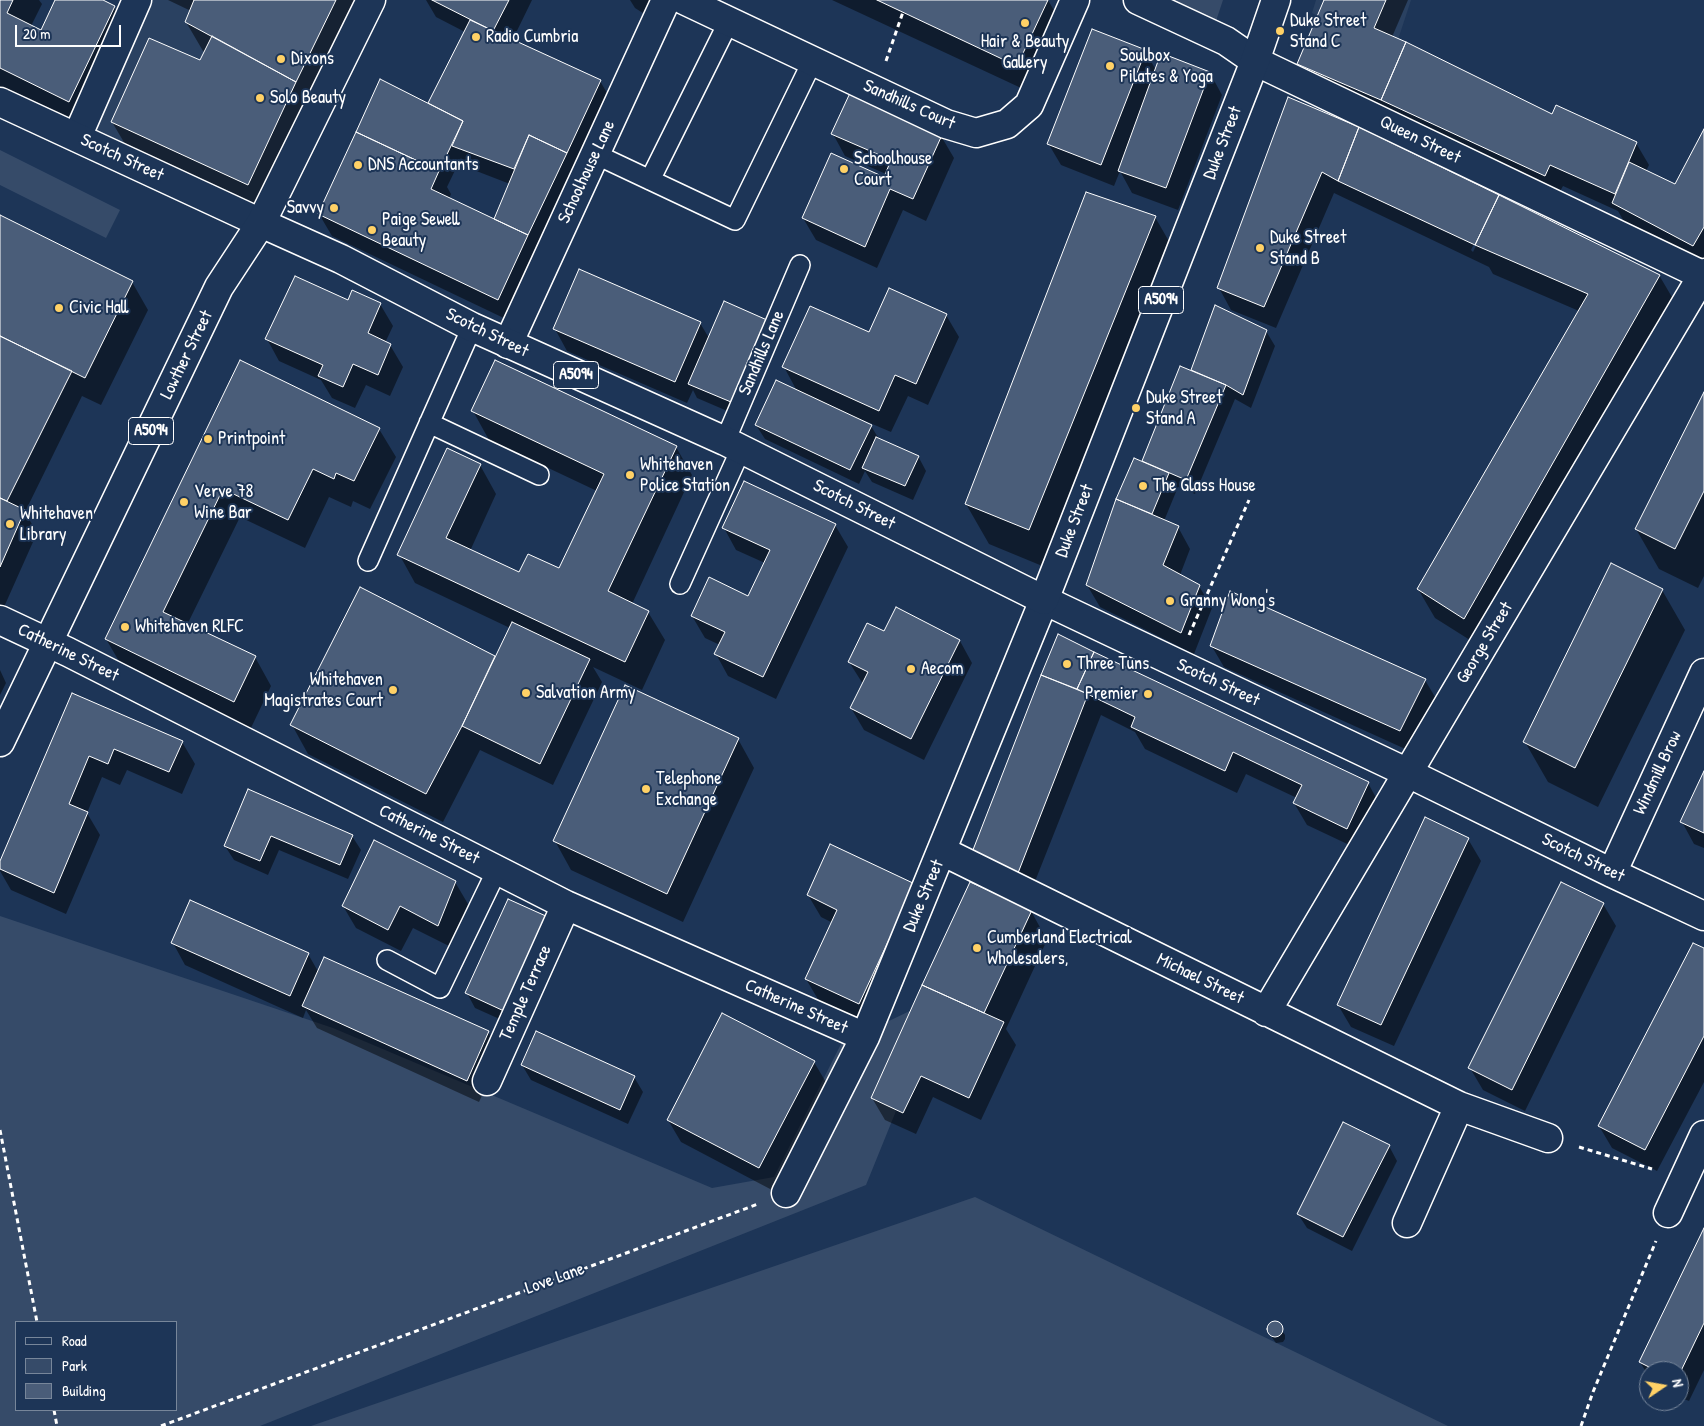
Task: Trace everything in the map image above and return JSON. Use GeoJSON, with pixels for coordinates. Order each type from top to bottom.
{"type":"FeatureCollection","features":[{"type":"Feature","properties":{"kind":"street"},"geometry":{"type":"LineString","coordinates":[[77,137],[137,0]]}},
{"type":"Feature","properties":{"kind":"street","name":"Lowther Street"},"geometry":{"type":"LineString","coordinates":[[0,742],[219,287],[260,223],[371,0]]}},
{"type":"Feature","properties":{"kind":"street","name":"Schoolhouse Lane"},"geometry":{"type":"LineString","coordinates":[[508,344],[666,0]]}},
{"type":"Feature","properties":{"kind":"street","name":"Sandhills Court"},"geometry":{"type":"LineString","coordinates":[[684,0],[946,124],[976,133],[1007,124],[1029,105],[1075,0]]}},
{"type":"Feature","properties":{"kind":"street","name":"Queen Street"},"geometry":{"type":"LineString","coordinates":[[1138,0],[1226,42],[1255,60],[1704,275]]}},
{"type":"Feature","properties":{"kind":"street","name":"Duke Street"},"geometry":{"type":"LineString","coordinates":[[865,1038],[1044,600],[1255,60],[1276,0]]}},
{"type":"Feature","properties":{"kind":"street","name":"Scotch Street"},"geometry":{"type":"LineString","coordinates":[[0,102],[260,223],[342,258],[472,327],[733,445],[1044,600],[1704,916]]}},
{"type":"Feature","properties":{"kind":"street","name":"George Street"},"geometry":{"type":"LineString","coordinates":[[1266,1012],[1704,275]]}},
{"type":"Feature","properties":{"kind":"street","name":"Catherine Street"},"geometry":{"type":"LineString","coordinates":[[0,620],[566,905],[865,1038]]}},
{"type":"Feature","properties":{"kind":"street","name":"Windmill Brow"},"geometry":{"type":"LineString","coordinates":[[1612,873],[1704,673]]}},
{"type":"Feature","properties":{"kind":"street","name":"Michael Street"},"geometry":{"type":"LineString","coordinates":[[942,851],[1459,1106],[1548,1138]]}},
{"type":"Feature","properties":{"kind":"street","name":"Temple Terrace"},"geometry":{"type":"LineString","coordinates":[[487,1081],[566,905]]}},
{"type":"Feature","properties":{"kind":"street"},"geometry":{"type":"LineString","coordinates":[[786,1193],[865,1038]]}},
{"type":"Feature","properties":{"kind":"street"},"geometry":{"type":"LineString","coordinates":[[1408,1223],[1459,1106]]}},
{"type":"Feature","properties":{"kind":"street"},"geometry":{"type":"LineString","coordinates":[[1668,1213],[1694,1182],[1704,1135]]}},
{"type":"Feature","properties":{"kind":"lane"},"geometry":{"type":"LineString","coordinates":[[650,180],[729,21]]}},
{"type":"Feature","properties":{"kind":"lane"},"geometry":{"type":"LineString","coordinates":[[595,154],[735,220],[813,60]]}},
{"type":"Feature","properties":{"kind":"lane","name":"Sandhills Lane"},"geometry":{"type":"LineString","coordinates":[[680,584],[800,265]]}},
{"type":"Feature","properties":{"kind":"lane"},"geometry":{"type":"LineString","coordinates":[[368,561],[472,327]]}},
{"type":"Feature","properties":{"kind":"lane"},"geometry":{"type":"LineString","coordinates":[[429,423],[539,476]]}},
{"type":"Feature","properties":{"kind":"lane"},"geometry":{"type":"LineString","coordinates":[[387,960],[440,988],[497,870]]}},
{"type":"Feature","properties":{"kind":"path"},"geometry":{"type":"LineString","coordinates":[[875,90],[904,12]]}},
{"type":"Feature","properties":{"kind":"path"},"geometry":{"type":"LineString","coordinates":[[1176,663],[1249,500]]}},
{"type":"Feature","properties":{"kind":"path"},"geometry":{"type":"LineString","coordinates":[[0,1130],[37,1321]]}},
{"type":"Feature","properties":{"kind":"path"},"geometry":{"type":"LineString","coordinates":[[1548,1138],[1694,1182]]}},
{"type":"Feature","properties":{"kind":"path","name":"Love Lane"},"geometry":{"type":"LineString","coordinates":[[161,1426],[786,1193]]}},
{"type":"Feature","properties":{"kind":"path"},"geometry":{"type":"LineString","coordinates":[[1581,1426],[1593,1392],[1668,1213]]}},
{"type":"Feature","properties":{"kind":"path"},"geometry":{"type":"LineString","coordinates":[[54,1411],[58,1426]]}},
{"type":"Feature","properties":{"kind":"shaded area"},"geometry":{"type":"Polygon","coordinates":[[[137,0],[371,0],[261,223],[77,137],[137,0]]]}},
{"type":"Feature","properties":{"kind":"shaded area"},"geometry":{"type":"Polygon","coordinates":[[[1316,0],[1411,0],[1393,55],[1312,13],[1316,0]]]}},
{"type":"Feature","properties":{"kind":"green space"},"geometry":{"type":"Polygon","coordinates":[[[1172,0],[1223,0],[1216,21],[1172,0]]]}},
{"type":"Feature","properties":{"kind":"green space"},"geometry":{"type":"Polygon","coordinates":[[[0,150],[120,210],[106,238],[0,185],[0,150]]]}},
{"type":"Feature","properties":{"kind":"green space"},"geometry":{"type":"Polygon","coordinates":[[[0,916],[333,1028],[712,1188],[774,1177],[841,1044],[943,995],[866,1185],[260,1426],[0,1426],[0,916]]]}},
{"type":"Feature","properties":{"kind":"green space"},"geometry":{"type":"Polygon","coordinates":[[[975,1197],[1448,1426],[311,1426],[975,1197]]]}},
{"type":"Feature","properties":{"kind":"building"},"geometry":{"type":"Polygon","coordinates":[[[0,0],[13,0],[7,13],[41,30],[55,0],[103,0],[115,6],[69,102],[0,68],[0,0]]]}},
{"type":"Feature","properties":{"kind":"building","name":"Dixons"},"geometry":{"type":"Polygon","coordinates":[[[194,0],[336,0],[296,82],[185,22],[194,0]]]}},
{"type":"Feature","properties":{"kind":"building"},"geometry":{"type":"Polygon","coordinates":[[[432,0],[509,0],[493,31],[432,0]]]}},
{"type":"Feature","properties":{"kind":"building"},"geometry":{"type":"Polygon","coordinates":[[[877,0],[1048,0],[1017,66],[877,0]]]}},
{"type":"Feature","properties":{"kind":"building"},"geometry":{"type":"Polygon","coordinates":[[[1324,0],[1386,0],[1374,28],[1406,42],[1381,100],[1297,64],[1324,0]]]}},
{"type":"Feature","properties":{"kind":"building"},"geometry":{"type":"Polygon","coordinates":[[[470,20],[601,80],[567,153],[529,135],[514,169],[452,146],[463,121],[428,103],[470,20]]]}},
{"type":"Feature","properties":{"kind":"building"},"geometry":{"type":"Polygon","coordinates":[[[1092,29],[1146,50],[1101,165],[1047,144],[1092,29]]]}},
{"type":"Feature","properties":{"kind":"building"},"geometry":{"type":"Polygon","coordinates":[[[212,36],[296,82],[248,185],[111,122],[149,38],[200,60],[212,36]]]}},
{"type":"Feature","properties":{"kind":"building"},"geometry":{"type":"Polygon","coordinates":[[[1406,42],[1552,114],[1556,105],[1637,142],[1615,194],[1550,165],[1545,176],[1381,100],[1406,42]]]}},
{"type":"Feature","properties":{"kind":"building"},"geometry":{"type":"Polygon","coordinates":[[[1161,53],[1210,72],[1166,188],[1118,171],[1161,53]]]}},
{"type":"Feature","properties":{"kind":"building"},"geometry":{"type":"Polygon","coordinates":[[[380,79],[463,121],[439,171],[356,132],[380,79]]]}},
{"type":"Feature","properties":{"kind":"building","name":"Schoolhouse Court"},"geometry":{"type":"Polygon","coordinates":[[[850,93],[942,135],[913,199],[890,189],[865,247],[802,218],[831,153],[884,177],[891,160],[831,134],[850,93]]]}},
{"type":"Feature","properties":{"kind":"building"},"geometry":{"type":"Polygon","coordinates":[[[1288,97],[1359,127],[1338,181],[1322,172],[1264,307],[1217,288],[1288,97]]]}},
{"type":"Feature","properties":{"kind":"building"},"geometry":{"type":"Polygon","coordinates":[[[1359,127],[1499,195],[1475,245],[1338,181],[1359,127]]]}},
{"type":"Feature","properties":{"kind":"building"},"geometry":{"type":"Polygon","coordinates":[[[1704,129],[1704,227],[1693,246],[1612,203],[1629,162],[1675,184],[1704,129]]]}},
{"type":"Feature","properties":{"kind":"building"},"geometry":{"type":"Polygon","coordinates":[[[356,132],[439,171],[431,189],[528,235],[498,300],[318,214],[356,132]]]}},
{"type":"Feature","properties":{"kind":"building"},"geometry":{"type":"Polygon","coordinates":[[[529,135],[567,153],[528,235],[494,219],[529,135]]]}},
{"type":"Feature","properties":{"kind":"building"},"geometry":{"type":"Polygon","coordinates":[[[1086,192],[1156,216],[1029,530],[965,504],[1086,192]]]}},
{"type":"Feature","properties":{"kind":"building"},"geometry":{"type":"Polygon","coordinates":[[[1499,195],[1660,275],[1464,619],[1417,589],[1588,294],[1475,245],[1499,195]]]}},
{"type":"Feature","properties":{"kind":"building","name":"Civic Hall"},"geometry":{"type":"Polygon","coordinates":[[[0,215],[133,281],[85,378],[0,336],[0,215]]]}},
{"type":"Feature","properties":{"kind":"building"},"geometry":{"type":"Polygon","coordinates":[[[579,269],[701,322],[675,382],[553,329],[579,269]]]}},
{"type":"Feature","properties":{"kind":"building"},"geometry":{"type":"Polygon","coordinates":[[[295,276],[348,300],[352,290],[381,303],[368,333],[391,344],[378,375],[353,364],[343,387],[318,376],[323,365],[265,339],[295,276]]]}},
{"type":"Feature","properties":{"kind":"building"},"geometry":{"type":"Polygon","coordinates":[[[889,288],[947,314],[916,384],[895,375],[879,411],[782,367],[810,306],[869,332],[889,288]]]}},
{"type":"Feature","properties":{"kind":"building"},"geometry":{"type":"Polygon","coordinates":[[[724,301],[767,320],[731,402],[688,384],[724,301]]]}},
{"type":"Feature","properties":{"kind":"building"},"geometry":{"type":"Polygon","coordinates":[[[1215,305],[1267,330],[1243,395],[1226,385],[1191,370],[1215,305]]]}},
{"type":"Feature","properties":{"kind":"building"},"geometry":{"type":"Polygon","coordinates":[[[0,336],[72,371],[7,501],[0,498],[0,336]]]}},
{"type":"Feature","properties":{"kind":"building"},"geometry":{"type":"Polygon","coordinates":[[[240,360],[380,428],[354,481],[336,473],[334,479],[313,469],[288,520],[223,489],[163,612],[256,656],[234,702],[105,639],[240,360]]]}},
{"type":"Feature","properties":{"kind":"building"},"geometry":{"type":"Polygon","coordinates":[[[495,360],[677,446],[608,591],[649,611],[625,662],[397,555],[447,448],[481,464],[446,538],[519,572],[528,554],[559,568],[604,474],[471,411],[495,360]]]}},
{"type":"Feature","properties":{"kind":"building"},"geometry":{"type":"Polygon","coordinates":[[[1180,366],[1226,385],[1186,480],[1142,461],[1180,366]]]}},
{"type":"Feature","properties":{"kind":"building"},"geometry":{"type":"Polygon","coordinates":[[[776,380],[872,425],[850,470],[755,425],[776,380]]]}},
{"type":"Feature","properties":{"kind":"building"},"geometry":{"type":"Polygon","coordinates":[[[1704,392],[1704,491],[1675,549],[1635,529],[1704,392]]]}},
{"type":"Feature","properties":{"kind":"building"},"geometry":{"type":"Polygon","coordinates":[[[876,437],[919,456],[905,486],[862,468],[876,437]]]}},
{"type":"Feature","properties":{"kind":"building","name":"The Glass House"},"geometry":{"type":"Polygon","coordinates":[[[1134,458],[1169,473],[1152,514],[1116,499],[1134,458]]]}},
{"type":"Feature","properties":{"kind":"building"},"geometry":{"type":"Polygon","coordinates":[[[744,481],[836,524],[763,677],[714,654],[725,632],[691,616],[709,577],[748,596],[770,550],[722,528],[744,481]]]}},
{"type":"Feature","properties":{"kind":"building","name":"Whitehaven Library"},"geometry":{"type":"Polygon","coordinates":[[[0,498],[25,510],[0,567],[0,498]]]}},
{"type":"Feature","properties":{"kind":"building"},"geometry":{"type":"Polygon","coordinates":[[[1116,499],[1179,526],[1163,565],[1200,585],[1181,633],[1086,585],[1116,499]]]}},
{"type":"Feature","properties":{"kind":"building"},"geometry":{"type":"Polygon","coordinates":[[[1611,563],[1663,589],[1575,768],[1523,742],[1611,563]]]}},
{"type":"Feature","properties":{"kind":"building","name":"Whitehaven Magistrates Court"},"geometry":{"type":"Polygon","coordinates":[[[360,587],[495,656],[462,726],[426,794],[290,725],[360,587]]]}},
{"type":"Feature","properties":{"kind":"building"},"geometry":{"type":"Polygon","coordinates":[[[1230,591],[1426,679],[1400,731],[1210,646],[1230,591]]]}},
{"type":"Feature","properties":{"kind":"building"},"geometry":{"type":"Polygon","coordinates":[[[896,607],[960,640],[911,739],[850,708],[868,672],[848,662],[867,623],[884,631],[896,607]]]}},
{"type":"Feature","properties":{"kind":"building","name":"Salvation Army"},"geometry":{"type":"Polygon","coordinates":[[[512,622],[590,659],[540,764],[462,726],[512,622]]]}},
{"type":"Feature","properties":{"kind":"building","name":"Three Tuns"},"geometry":{"type":"Polygon","coordinates":[[[1058,634],[1094,652],[1077,689],[1041,675],[1058,634]]]}},
{"type":"Feature","properties":{"kind":"building"},"geometry":{"type":"Polygon","coordinates":[[[1094,652],[1369,782],[1347,829],[1293,803],[1302,785],[1233,752],[1225,771],[1131,727],[1135,717],[1077,689],[1094,652]]]}},
{"type":"Feature","properties":{"kind":"building"},"geometry":{"type":"Polygon","coordinates":[[[1041,675],[1088,694],[1018,873],[971,855],[1041,675]]]}},
{"type":"Feature","properties":{"kind":"building","name":"Telephone Exchange"},"geometry":{"type":"Polygon","coordinates":[[[625,685],[739,738],[667,894],[553,841],[625,685]]]}},
{"type":"Feature","properties":{"kind":"building"},"geometry":{"type":"Polygon","coordinates":[[[72,693],[183,741],[169,772],[114,749],[108,764],[89,756],[69,804],[88,812],[54,893],[0,869],[0,861],[72,693]]]}},
{"type":"Feature","properties":{"kind":"building"},"geometry":{"type":"Polygon","coordinates":[[[1704,771],[1704,833],[1680,822],[1704,771]]]}},
{"type":"Feature","properties":{"kind":"building"},"geometry":{"type":"Polygon","coordinates":[[[248,789],[353,835],[340,865],[271,836],[260,861],[224,846],[248,789]]]}},
{"type":"Feature","properties":{"kind":"building"},"geometry":{"type":"Polygon","coordinates":[[[1425,817],[1469,838],[1381,1025],[1337,1005],[1425,817]]]}},
{"type":"Feature","properties":{"kind":"building"},"geometry":{"type":"Polygon","coordinates":[[[374,840],[456,881],[438,926],[400,906],[388,930],[342,906],[374,840]]]}},
{"type":"Feature","properties":{"kind":"building"},"geometry":{"type":"Polygon","coordinates":[[[830,844],[915,884],[859,1004],[805,979],[837,910],[807,895],[830,844]]]}},
{"type":"Feature","properties":{"kind":"building","name":"Cumberland Electrical Wholesalers,"},"geometry":{"type":"Polygon","coordinates":[[[970,882],[1032,910],[984,1013],[922,985],[970,882]]]}},
{"type":"Feature","properties":{"kind":"building"},"geometry":{"type":"Polygon","coordinates":[[[1561,882],[1604,903],[1512,1090],[1468,1068],[1561,882]]]}},
{"type":"Feature","properties":{"kind":"building"},"geometry":{"type":"Polygon","coordinates":[[[508,899],[548,917],[504,1011],[465,993],[508,899]]]}},
{"type":"Feature","properties":{"kind":"building"},"geometry":{"type":"Polygon","coordinates":[[[190,900],[309,953],[290,996],[171,943],[190,900]]]}},
{"type":"Feature","properties":{"kind":"building"},"geometry":{"type":"Polygon","coordinates":[[[1693,943],[1704,948],[1704,1036],[1645,1150],[1598,1126],[1693,943]]]}},
{"type":"Feature","properties":{"kind":"building"},"geometry":{"type":"Polygon","coordinates":[[[324,957],[489,1031],[467,1081],[302,1006],[324,957]]]}},
{"type":"Feature","properties":{"kind":"building"},"geometry":{"type":"Polygon","coordinates":[[[922,985],[1004,1022],[969,1098],[921,1076],[903,1113],[871,1098],[922,985]]]}},
{"type":"Feature","properties":{"kind":"building"},"geometry":{"type":"Polygon","coordinates":[[[722,1013],[815,1061],[759,1168],[667,1120],[722,1013]]]}},
{"type":"Feature","properties":{"kind":"building"},"geometry":{"type":"Polygon","coordinates":[[[536,1031],[635,1076],[620,1110],[521,1065],[536,1031]]]}},
{"type":"Feature","properties":{"kind":"building"},"geometry":{"type":"Polygon","coordinates":[[[1343,1122],[1390,1145],[1343,1237],[1297,1214],[1343,1122]]]}},
{"type":"Feature","properties":{"kind":"building"},"geometry":{"type":"Polygon","coordinates":[[[1704,1228],[1704,1323],[1686,1361],[1639,1361],[1704,1228]]]}},
{"type":"Feature","properties":{"kind":"building"},"geometry":{"type":"Polygon","coordinates":[[[1275,1321],[1281,1323],[1283,1329],[1281,1335],[1275,1337],[1269,1335],[1267,1329],[1269,1323],[1275,1321]]]}},
{"type":"Feature","properties":{"kind":"place","name":"Hair & Beauty Gallery"},"geometry":{"type":"Point","coordinates":[1025,23]}},
{"type":"Feature","properties":{"kind":"place","name":"Duke Street Stand C"},"geometry":{"type":"Point","coordinates":[1280,31]}},
{"type":"Feature","properties":{"kind":"place","name":"Radio Cumbria"},"geometry":{"type":"Point","coordinates":[476,37]}},
{"type":"Feature","properties":{"kind":"place","name":"Dixons"},"geometry":{"type":"Point","coordinates":[281,59]}},
{"type":"Feature","properties":{"kind":"place","name":"Soulbox Pilates & Yoga"},"geometry":{"type":"Point","coordinates":[1110,66]}},
{"type":"Feature","properties":{"kind":"place","name":"Solo Beauty"},"geometry":{"type":"Point","coordinates":[260,98]}},
{"type":"Feature","properties":{"kind":"place","name":"DNS Accountants"},"geometry":{"type":"Point","coordinates":[358,165]}},
{"type":"Feature","properties":{"kind":"place","name":"Schoolhouse Court"},"geometry":{"type":"Point","coordinates":[844,169]}},
{"type":"Feature","properties":{"kind":"place","name":"Savvy"},"geometry":{"type":"Point","coordinates":[334,208]}},
{"type":"Feature","properties":{"kind":"place","name":"Paige Sewell Beauty"},"geometry":{"type":"Point","coordinates":[372,230]}},
{"type":"Feature","properties":{"kind":"place","name":"Duke Street Stand B"},"geometry":{"type":"Point","coordinates":[1260,248]}},
{"type":"Feature","properties":{"kind":"place","name":"Civic Hall"},"geometry":{"type":"Point","coordinates":[59,308]}},
{"type":"Feature","properties":{"kind":"place","name":"Duke Street Stand A"},"geometry":{"type":"Point","coordinates":[1136,408]}},
{"type":"Feature","properties":{"kind":"place","name":"Printpoint"},"geometry":{"type":"Point","coordinates":[208,439]}},
{"type":"Feature","properties":{"kind":"place","name":"Whitehaven Police Station"},"geometry":{"type":"Point","coordinates":[630,475]}},
{"type":"Feature","properties":{"kind":"place","name":"The Glass House"},"geometry":{"type":"Point","coordinates":[1143,486]}},
{"type":"Feature","properties":{"kind":"place","name":"Verve 78 Wine Bar"},"geometry":{"type":"Point","coordinates":[184,502]}},
{"type":"Feature","properties":{"kind":"place","name":"Whitehaven Library"},"geometry":{"type":"Point","coordinates":[10,524]}},
{"type":"Feature","properties":{"kind":"place","name":"Granny Wong's"},"geometry":{"type":"Point","coordinates":[1170,601]}},
{"type":"Feature","properties":{"kind":"place","name":"Whitehaven RLFC"},"geometry":{"type":"Point","coordinates":[125,627]}},
{"type":"Feature","properties":{"kind":"place","name":"Three Tuns"},"geometry":{"type":"Point","coordinates":[1067,664]}},
{"type":"Feature","properties":{"kind":"place","name":"Aecom"},"geometry":{"type":"Point","coordinates":[911,669]}},
{"type":"Feature","properties":{"kind":"place","name":"Whitehaven Magistrates Court"},"geometry":{"type":"Point","coordinates":[393,690]}},
{"type":"Feature","properties":{"kind":"place","name":"Salvation Army"},"geometry":{"type":"Point","coordinates":[526,693]}},
{"type":"Feature","properties":{"kind":"place","name":"Premier"},"geometry":{"type":"Point","coordinates":[1148,694]}},
{"type":"Feature","properties":{"kind":"place","name":"Telephone Exchange"},"geometry":{"type":"Point","coordinates":[646,789]}},
{"type":"Feature","properties":{"kind":"place","name":"Cumberland Electrical Wholesalers,"},"geometry":{"type":"Point","coordinates":[977,948]}}]}
